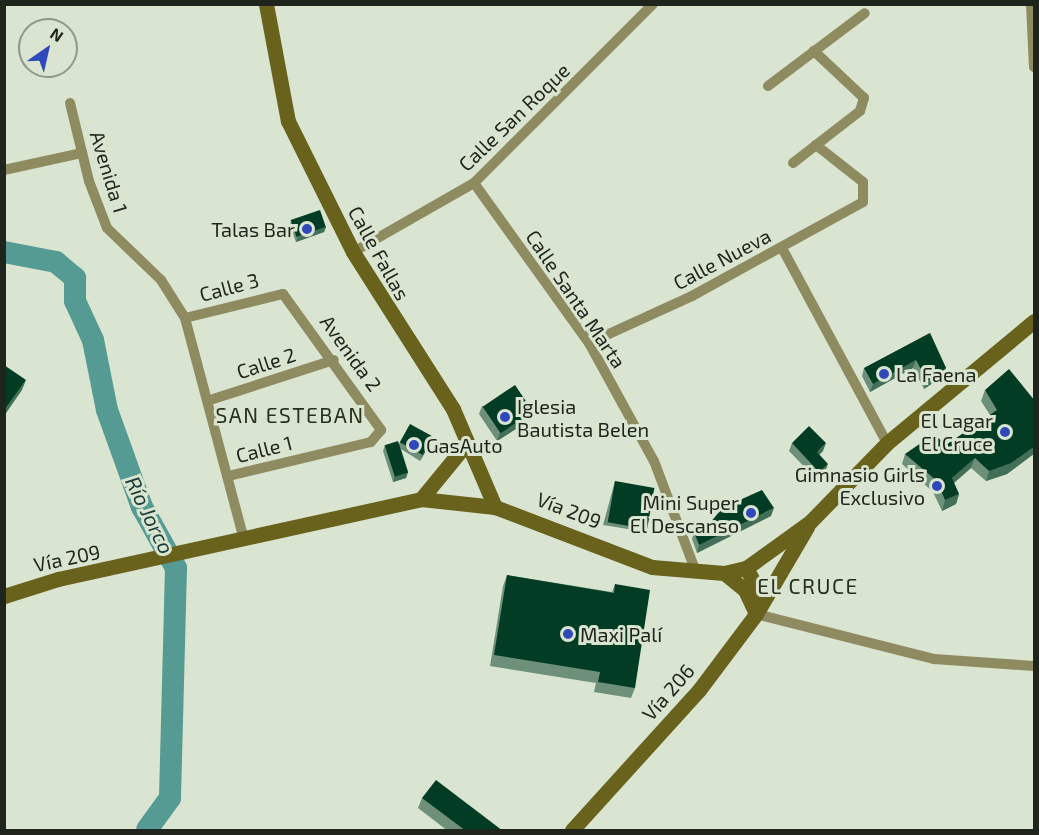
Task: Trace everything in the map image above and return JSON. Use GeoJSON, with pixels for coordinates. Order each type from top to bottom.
{"type":"FeatureCollection","features":[{"type":"Feature","properties":{"kind":"main road","name":"Calle Fallas"},"geometry":{"type":"LineString","coordinates":[[266,4],[288,121],[353,252],[428,368],[467,442],[495,507]]}},
{"type":"Feature","properties":{"kind":"main road","name":"Vía 209"},"geometry":{"type":"LineString","coordinates":[[4,596],[421,499],[495,507],[652,567],[724,573],[746,568],[810,522],[887,443],[1035,321]]}},
{"type":"Feature","properties":{"kind":"main road"},"geometry":{"type":"LineString","coordinates":[[421,499],[467,442]]}},
{"type":"Feature","properties":{"kind":"main road","name":"Vía 206"},"geometry":{"type":"LineString","coordinates":[[572,831],[699,690],[756,614],[810,522]]}},
{"type":"Feature","properties":{"kind":"main road"},"geometry":{"type":"LineString","coordinates":[[746,568],[758,590],[756,614]]}},
{"type":"Feature","properties":{"kind":"main road"},"geometry":{"type":"LineString","coordinates":[[724,573],[746,590],[756,614]]}},
{"type":"Feature","properties":{"kind":"street","name":"Calle San Roque"},"geometry":{"type":"LineString","coordinates":[[353,252],[474,183],[653,4]]}},
{"type":"Feature","properties":{"kind":"street"},"geometry":{"type":"LineString","coordinates":[[1031,4],[1035,67]]}},
{"type":"Feature","properties":{"kind":"street"},"geometry":{"type":"LineString","coordinates":[[768,86],[865,13]]}},
{"type":"Feature","properties":{"kind":"street"},"geometry":{"type":"LineString","coordinates":[[793,163],[860,111],[864,98],[814,51]]}},
{"type":"Feature","properties":{"kind":"street","name":"Avenida 1"},"geometry":{"type":"LineString","coordinates":[[70,103],[82,153],[107,228],[161,280],[185,318],[210,400],[244,539]]}},
{"type":"Feature","properties":{"kind":"street","name":"Calle Nueva"},"geometry":{"type":"LineString","coordinates":[[589,343],[782,248],[866,196],[863,182],[816,146]]}},
{"type":"Feature","properties":{"kind":"street"},"geometry":{"type":"LineString","coordinates":[[4,170],[82,153]]}},
{"type":"Feature","properties":{"kind":"street","name":"Calle Santa Marta"},"geometry":{"type":"LineString","coordinates":[[474,183],[589,343],[654,461],[696,572]]}},
{"type":"Feature","properties":{"kind":"street"},"geometry":{"type":"LineString","coordinates":[[782,248],[887,443]]}},
{"type":"Feature","properties":{"kind":"street","name":"Calle 3"},"geometry":{"type":"LineString","coordinates":[[185,318],[283,294]]}},
{"type":"Feature","properties":{"kind":"street","name":"Avenida 2"},"geometry":{"type":"LineString","coordinates":[[283,294],[378,422],[377,436]]}},
{"type":"Feature","properties":{"kind":"street","name":"Calle 2"},"geometry":{"type":"LineString","coordinates":[[210,400],[334,360]]}},
{"type":"Feature","properties":{"kind":"street","name":"Calle 1"},"geometry":{"type":"LineString","coordinates":[[228,476],[377,436]]}},
{"type":"Feature","properties":{"kind":"street"},"geometry":{"type":"LineString","coordinates":[[756,614],[934,659],[1035,666]]}},
{"type":"Feature","properties":{"kind":"building","name":"Talas Bar"},"geometry":{"type":"Polygon","coordinates":[[[320,210],[326,227],[297,237],[291,220],[320,210]]]}},
{"type":"Feature","properties":{"kind":"building"},"geometry":{"type":"Polygon","coordinates":[[[930,333],[946,368],[927,381],[916,360],[873,384],[864,368],[930,333]]]}},
{"type":"Feature","properties":{"kind":"building"},"geometry":{"type":"Polygon","coordinates":[[[4,365],[26,380],[4,411],[4,365]]]}},
{"type":"Feature","properties":{"kind":"building","name":"El Lagar El Cruce"},"geometry":{"type":"Polygon","coordinates":[[[1009,369],[1035,401],[1035,446],[1011,463],[989,471],[975,458],[952,478],[959,494],[945,500],[937,481],[905,454],[934,434],[946,445],[997,410],[985,390],[1009,369]]]}},
{"type":"Feature","properties":{"kind":"building","name":"Iglesia Bautista Belen"},"geometry":{"type":"Polygon","coordinates":[[[515,385],[533,412],[501,433],[483,407],[515,385]]]}},
{"type":"Feature","properties":{"kind":"building","name":"GasAuto"},"geometry":{"type":"Polygon","coordinates":[[[410,424],[433,437],[423,455],[400,442],[410,424]]]}},
{"type":"Feature","properties":{"kind":"building"},"geometry":{"type":"Polygon","coordinates":[[[809,426],[826,443],[817,452],[828,464],[819,472],[792,443],[809,426]]]}},
{"type":"Feature","properties":{"kind":"building"},"geometry":{"type":"Polygon","coordinates":[[[398,441],[408,472],[395,477],[385,445],[398,441]]]}},
{"type":"Feature","properties":{"kind":"building"},"geometry":{"type":"Polygon","coordinates":[[[615,481],[654,488],[647,529],[608,522],[615,481]]]}},
{"type":"Feature","properties":{"kind":"building"},"geometry":{"type":"Polygon","coordinates":[[[762,490],[774,508],[699,545],[694,532],[706,528],[731,497],[733,503],[762,490]]]}},
{"type":"Feature","properties":{"kind":"building","name":"Maxi Palí"},"geometry":{"type":"Polygon","coordinates":[[[507,575],[614,593],[615,584],[650,590],[635,688],[598,682],[600,672],[494,655],[507,575]]]}},
{"type":"Feature","properties":{"kind":"building"},"geometry":{"type":"Polygon","coordinates":[[[436,780],[503,831],[466,831],[422,798],[436,780]]]}},
{"type":"Feature","properties":{"kind":"waterway","name":"Río Jorco"},"geometry":{"type":"LineString","coordinates":[[4,252],[56,262],[75,278],[75,301],[93,340],[107,410],[142,507],[176,568],[170,798],[147,830]]}},
{"type":"Feature","properties":{"kind":"place","name":"Talas Bar"},"geometry":{"type":"Point","coordinates":[307,229]}},
{"type":"Feature","properties":{"kind":"place","name":"La Faena"},"geometry":{"type":"Point","coordinates":[884,374]}},
{"type":"Feature","properties":{"kind":"place","name":"Iglesia Bautista Belen"},"geometry":{"type":"Point","coordinates":[505,417]}},
{"type":"Feature","properties":{"kind":"place","name":"El Lagar El Cruce"},"geometry":{"type":"Point","coordinates":[1005,432]}},
{"type":"Feature","properties":{"kind":"place","name":"GasAuto"},"geometry":{"type":"Point","coordinates":[414,445]}},
{"type":"Feature","properties":{"kind":"place","name":"Gimnasio Girls Exclusivo"},"geometry":{"type":"Point","coordinates":[937,486]}},
{"type":"Feature","properties":{"kind":"place","name":"Mini Super El Descanso"},"geometry":{"type":"Point","coordinates":[751,513]}},
{"type":"Feature","properties":{"kind":"place","name":"Maxi Palí"},"geometry":{"type":"Point","coordinates":[568,634]}},
{"type":"Feature","properties":{"kind":"district","name":"SAN ESTEBAN"},"geometry":{"type":"Point","coordinates":[290,415]}},
{"type":"Feature","properties":{"kind":"district","name":"EL CRUCE"},"geometry":{"type":"Point","coordinates":[808,586]}}]}
